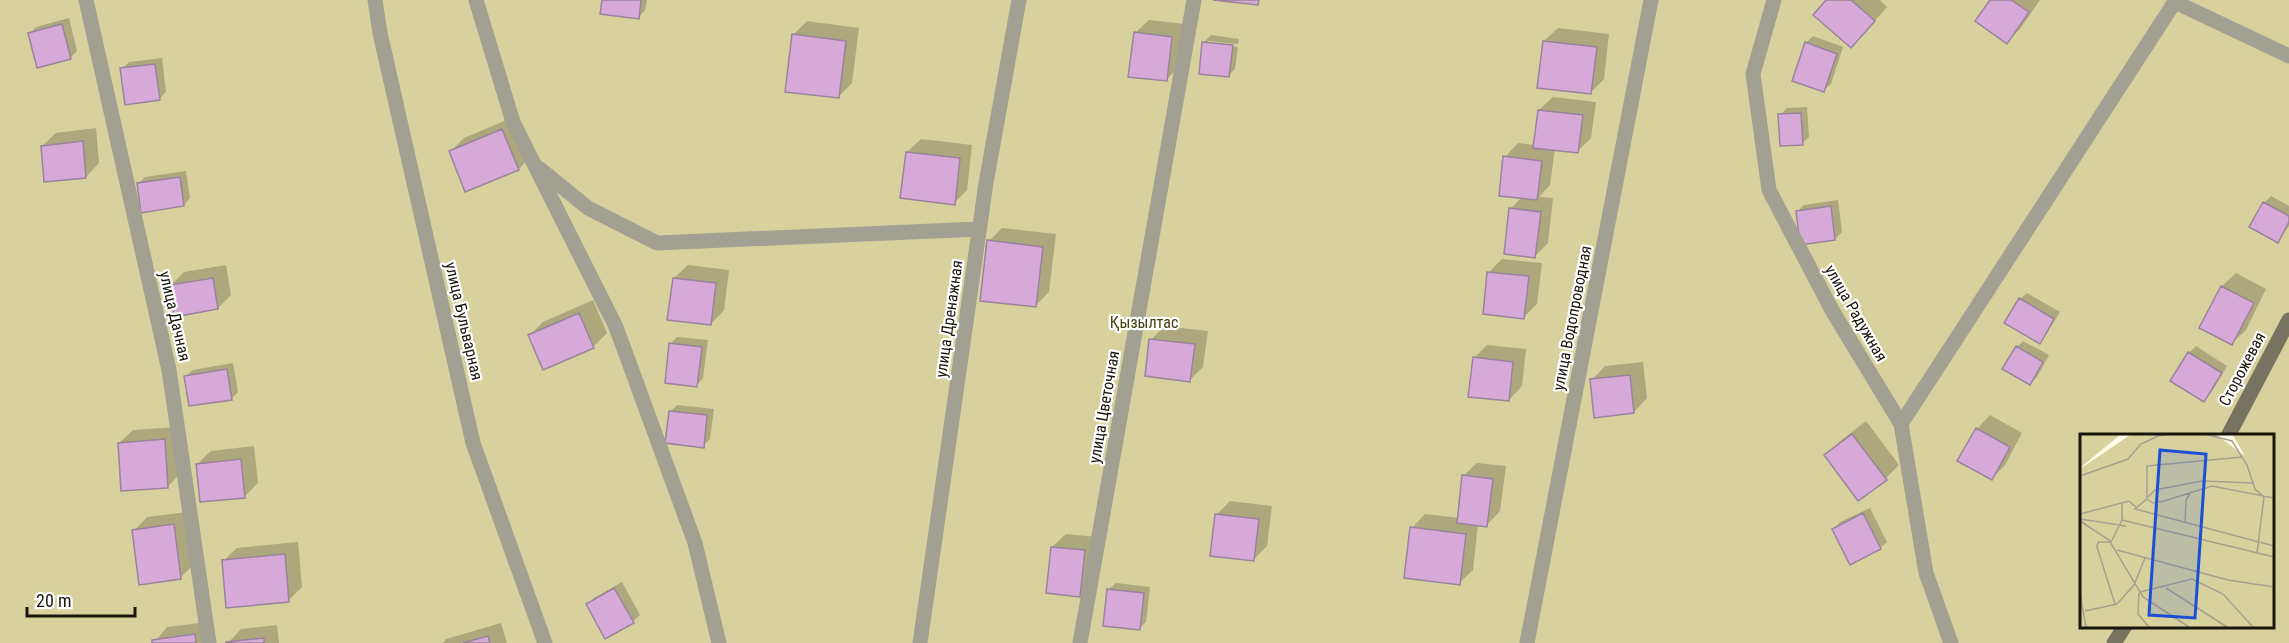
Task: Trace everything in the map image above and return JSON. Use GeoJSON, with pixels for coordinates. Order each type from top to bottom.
{"type":"FeatureCollection","features":[{"type":"Feature","properties":{"kind":"street","name":"улица Дачная"},"geometry":{"type":"LineString","coordinates":[[86,0],[169,370],[209,643]]}},
{"type":"Feature","properties":{"kind":"street","name":"улица Бульварная"},"geometry":{"type":"LineString","coordinates":[[375,0],[380,33],[473,442],[545,643]]}},
{"type":"Feature","properties":{"kind":"street"},"geometry":{"type":"LineString","coordinates":[[476,0],[513,122],[616,327],[695,543],[719,643]]}},
{"type":"Feature","properties":{"kind":"street","name":"улица Дренажная"},"geometry":{"type":"LineString","coordinates":[[920,643],[980,229],[1019,0]]}},
{"type":"Feature","properties":{"kind":"street","name":"улица Цветочная"},"geometry":{"type":"LineString","coordinates":[[1080,643],[1194,0]]}},
{"type":"Feature","properties":{"kind":"street","name":"улица Водопроводная"},"geometry":{"type":"LineString","coordinates":[[1527,643],[1651,0]]}},
{"type":"Feature","properties":{"kind":"street","name":"улица Радужная"},"geometry":{"type":"LineString","coordinates":[[1774,0],[1753,74],[1769,190],[1833,312],[1901,424],[1926,573],[1951,643]]}},
{"type":"Feature","properties":{"kind":"street"},"geometry":{"type":"LineString","coordinates":[[1901,424],[2175,1],[2289,56]]}},
{"type":"Feature","properties":{"kind":"street"},"geometry":{"type":"LineString","coordinates":[[535,165],[588,208],[657,243],[980,229]]}},
{"type":"Feature","properties":{"kind":"street","name":"Сторожевая"},"geometry":{"type":"LineString","coordinates":[[2229,434],[2289,320]]}},
{"type":"Feature","properties":{"kind":"street"},"geometry":{"type":"LineString","coordinates":[[2114,643],[2124,628]]}},
{"type":"Feature","properties":{"kind":"green space","name":"Қызылтас"},"geometry":{"type":"Polygon","coordinates":[[[0,0],[2289,0],[2289,643],[0,643],[0,0]]]}},
{"type":"Feature","properties":{"kind":"building"},"geometry":{"type":"Polygon","coordinates":[[[602,0],[641,0],[639,19],[600,14],[602,0]]]}},
{"type":"Feature","properties":{"kind":"building"},"geometry":{"type":"Polygon","coordinates":[[[1213,0],[1259,0],[1258,5],[1213,0]]]}},
{"type":"Feature","properties":{"kind":"building"},"geometry":{"type":"Polygon","coordinates":[[[1826,0],[1851,0],[1875,21],[1851,48],[1813,15],[1826,0]]]}},
{"type":"Feature","properties":{"kind":"building"},"geometry":{"type":"Polygon","coordinates":[[[1990,0],[2011,0],[2029,12],[2007,44],[1975,21],[1990,0]]]}},
{"type":"Feature","properties":{"kind":"building"},"geometry":{"type":"Polygon","coordinates":[[[62,24],[71,59],[37,68],[28,33],[62,24]]]}},
{"type":"Feature","properties":{"kind":"building"},"geometry":{"type":"Polygon","coordinates":[[[1134,32],[1172,37],[1167,81],[1128,77],[1134,32]]]}},
{"type":"Feature","properties":{"kind":"building"},"geometry":{"type":"Polygon","coordinates":[[[792,34],[846,41],[839,98],[785,92],[792,34]]]}},
{"type":"Feature","properties":{"kind":"building"},"geometry":{"type":"Polygon","coordinates":[[[1543,41],[1597,47],[1591,94],[1537,88],[1543,41]]]}},
{"type":"Feature","properties":{"kind":"building"},"geometry":{"type":"Polygon","coordinates":[[[1202,42],[1233,45],[1229,77],[1199,74],[1202,42]]]}},
{"type":"Feature","properties":{"kind":"building"},"geometry":{"type":"Polygon","coordinates":[[[1805,42],[1837,54],[1824,92],[1792,81],[1805,42]]]}},
{"type":"Feature","properties":{"kind":"building"},"geometry":{"type":"Polygon","coordinates":[[[155,64],[160,100],[125,105],[120,68],[155,64]]]}},
{"type":"Feature","properties":{"kind":"building"},"geometry":{"type":"Polygon","coordinates":[[[1538,110],[1583,115],[1578,153],[1533,148],[1538,110]]]}},
{"type":"Feature","properties":{"kind":"building"},"geometry":{"type":"Polygon","coordinates":[[[1801,113],[1803,145],[1780,146],[1778,114],[1801,113]]]}},
{"type":"Feature","properties":{"kind":"building"},"geometry":{"type":"Polygon","coordinates":[[[502,129],[519,170],[465,192],[449,151],[502,129]]]}},
{"type":"Feature","properties":{"kind":"building"},"geometry":{"type":"Polygon","coordinates":[[[83,141],[86,178],[44,182],[41,146],[83,141]]]}},
{"type":"Feature","properties":{"kind":"building"},"geometry":{"type":"Polygon","coordinates":[[[906,152],[960,158],[955,205],[900,198],[906,152]]]}},
{"type":"Feature","properties":{"kind":"building"},"geometry":{"type":"Polygon","coordinates":[[[1503,156],[1542,161],[1537,200],[1499,196],[1503,156]]]}},
{"type":"Feature","properties":{"kind":"building"},"geometry":{"type":"Polygon","coordinates":[[[180,177],[184,206],[141,213],[137,183],[180,177]]]}},
{"type":"Feature","properties":{"kind":"building"},"geometry":{"type":"Polygon","coordinates":[[[2263,202],[2289,216],[2289,222],[2278,243],[2249,227],[2263,202]]]}},
{"type":"Feature","properties":{"kind":"building"},"geometry":{"type":"Polygon","coordinates":[[[1831,206],[1835,240],[1800,245],[1796,211],[1831,206]]]}},
{"type":"Feature","properties":{"kind":"building"},"geometry":{"type":"Polygon","coordinates":[[[1509,208],[1541,212],[1535,258],[1504,254],[1509,208]]]}},
{"type":"Feature","properties":{"kind":"building"},"geometry":{"type":"Polygon","coordinates":[[[987,240],[1043,247],[1036,307],[980,301],[987,240]]]}},
{"type":"Feature","properties":{"kind":"building"},"geometry":{"type":"Polygon","coordinates":[[[1487,272],[1529,276],[1524,319],[1483,314],[1487,272]]]}},
{"type":"Feature","properties":{"kind":"building"},"geometry":{"type":"Polygon","coordinates":[[[213,278],[218,309],[174,317],[169,285],[213,278]]]}},
{"type":"Feature","properties":{"kind":"building"},"geometry":{"type":"Polygon","coordinates":[[[673,278],[716,283],[711,325],[667,320],[673,278]]]}},
{"type":"Feature","properties":{"kind":"building"},"geometry":{"type":"Polygon","coordinates":[[[2221,286],[2254,303],[2232,345],[2199,328],[2221,286]]]}},
{"type":"Feature","properties":{"kind":"building"},"geometry":{"type":"Polygon","coordinates":[[[2019,298],[2054,319],[2040,344],[2004,323],[2019,298]]]}},
{"type":"Feature","properties":{"kind":"building"},"geometry":{"type":"Polygon","coordinates":[[[579,313],[594,348],[543,370],[528,335],[579,313]]]}},
{"type":"Feature","properties":{"kind":"building"},"geometry":{"type":"Polygon","coordinates":[[[1149,339],[1195,344],[1190,382],[1145,376],[1149,339]]]}},
{"type":"Feature","properties":{"kind":"building"},"geometry":{"type":"Polygon","coordinates":[[[669,343],[702,347],[697,387],[665,383],[669,343]]]}},
{"type":"Feature","properties":{"kind":"building"},"geometry":{"type":"Polygon","coordinates":[[[2016,346],[2043,362],[2030,385],[2002,369],[2016,346]]]}},
{"type":"Feature","properties":{"kind":"building"},"geometry":{"type":"Polygon","coordinates":[[[2188,352],[2222,373],[2204,402],[2170,381],[2188,352]]]}},
{"type":"Feature","properties":{"kind":"building"},"geometry":{"type":"Polygon","coordinates":[[[1473,357],[1513,362],[1509,401],[1468,397],[1473,357]]]}},
{"type":"Feature","properties":{"kind":"building"},"geometry":{"type":"Polygon","coordinates":[[[227,369],[232,400],[189,406],[184,376],[227,369]]]}},
{"type":"Feature","properties":{"kind":"building"},"geometry":{"type":"Polygon","coordinates":[[[1630,375],[1634,413],[1594,418],[1590,379],[1630,375]]]}},
{"type":"Feature","properties":{"kind":"building"},"geometry":{"type":"Polygon","coordinates":[[[669,411],[707,415],[704,448],[665,443],[669,411]]]}},
{"type":"Feature","properties":{"kind":"building"},"geometry":{"type":"Polygon","coordinates":[[[1976,428],[2010,447],[1992,480],[1957,461],[1976,428]]]}},
{"type":"Feature","properties":{"kind":"building"},"geometry":{"type":"Polygon","coordinates":[[[1852,434],[1887,480],[1858,501],[1824,455],[1852,434]]]}},
{"type":"Feature","properties":{"kind":"building"},"geometry":{"type":"Polygon","coordinates":[[[165,439],[168,488],[121,491],[118,443],[165,439]]]}},
{"type":"Feature","properties":{"kind":"building"},"geometry":{"type":"Polygon","coordinates":[[[241,459],[245,498],[200,502],[196,464],[241,459]]]}},
{"type":"Feature","properties":{"kind":"building"},"geometry":{"type":"Polygon","coordinates":[[[1462,475],[1493,479],[1487,527],[1457,523],[1462,475]]]}},
{"type":"Feature","properties":{"kind":"building"},"geometry":{"type":"Polygon","coordinates":[[[1863,513],[1881,549],[1850,565],[1832,529],[1863,513]]]}},
{"type":"Feature","properties":{"kind":"building"},"geometry":{"type":"Polygon","coordinates":[[[1215,514],[1259,519],[1254,561],[1210,556],[1215,514]]]}},
{"type":"Feature","properties":{"kind":"building"},"geometry":{"type":"Polygon","coordinates":[[[174,524],[181,579],[139,585],[132,530],[174,524]]]}},
{"type":"Feature","properties":{"kind":"building"},"geometry":{"type":"Polygon","coordinates":[[[1410,527],[1466,534],[1460,585],[1404,578],[1410,527]]]}},
{"type":"Feature","properties":{"kind":"building"},"geometry":{"type":"Polygon","coordinates":[[[1051,547],[1085,550],[1080,597],[1046,593],[1051,547]]]}},
{"type":"Feature","properties":{"kind":"building"},"geometry":{"type":"Polygon","coordinates":[[[285,554],[289,602],[226,608],[222,560],[285,554]]]}},
{"type":"Feature","properties":{"kind":"building"},"geometry":{"type":"Polygon","coordinates":[[[614,588],[634,623],[605,639],[586,604],[614,588]]]}},
{"type":"Feature","properties":{"kind":"building"},"geometry":{"type":"Polygon","coordinates":[[[1107,589],[1144,593],[1140,630],[1103,626],[1107,589]]]}},
{"type":"Feature","properties":{"kind":"building"},"geometry":{"type":"Polygon","coordinates":[[[195,634],[196,643],[152,643],[152,640],[195,634]]]}},
{"type":"Feature","properties":{"kind":"building"},"geometry":{"type":"Polygon","coordinates":[[[488,636],[490,643],[463,643],[488,636]]]}},
{"type":"Feature","properties":{"kind":"building"},"geometry":{"type":"Polygon","coordinates":[[[264,638],[264,643],[226,643],[226,642],[264,638]]]}}]}
